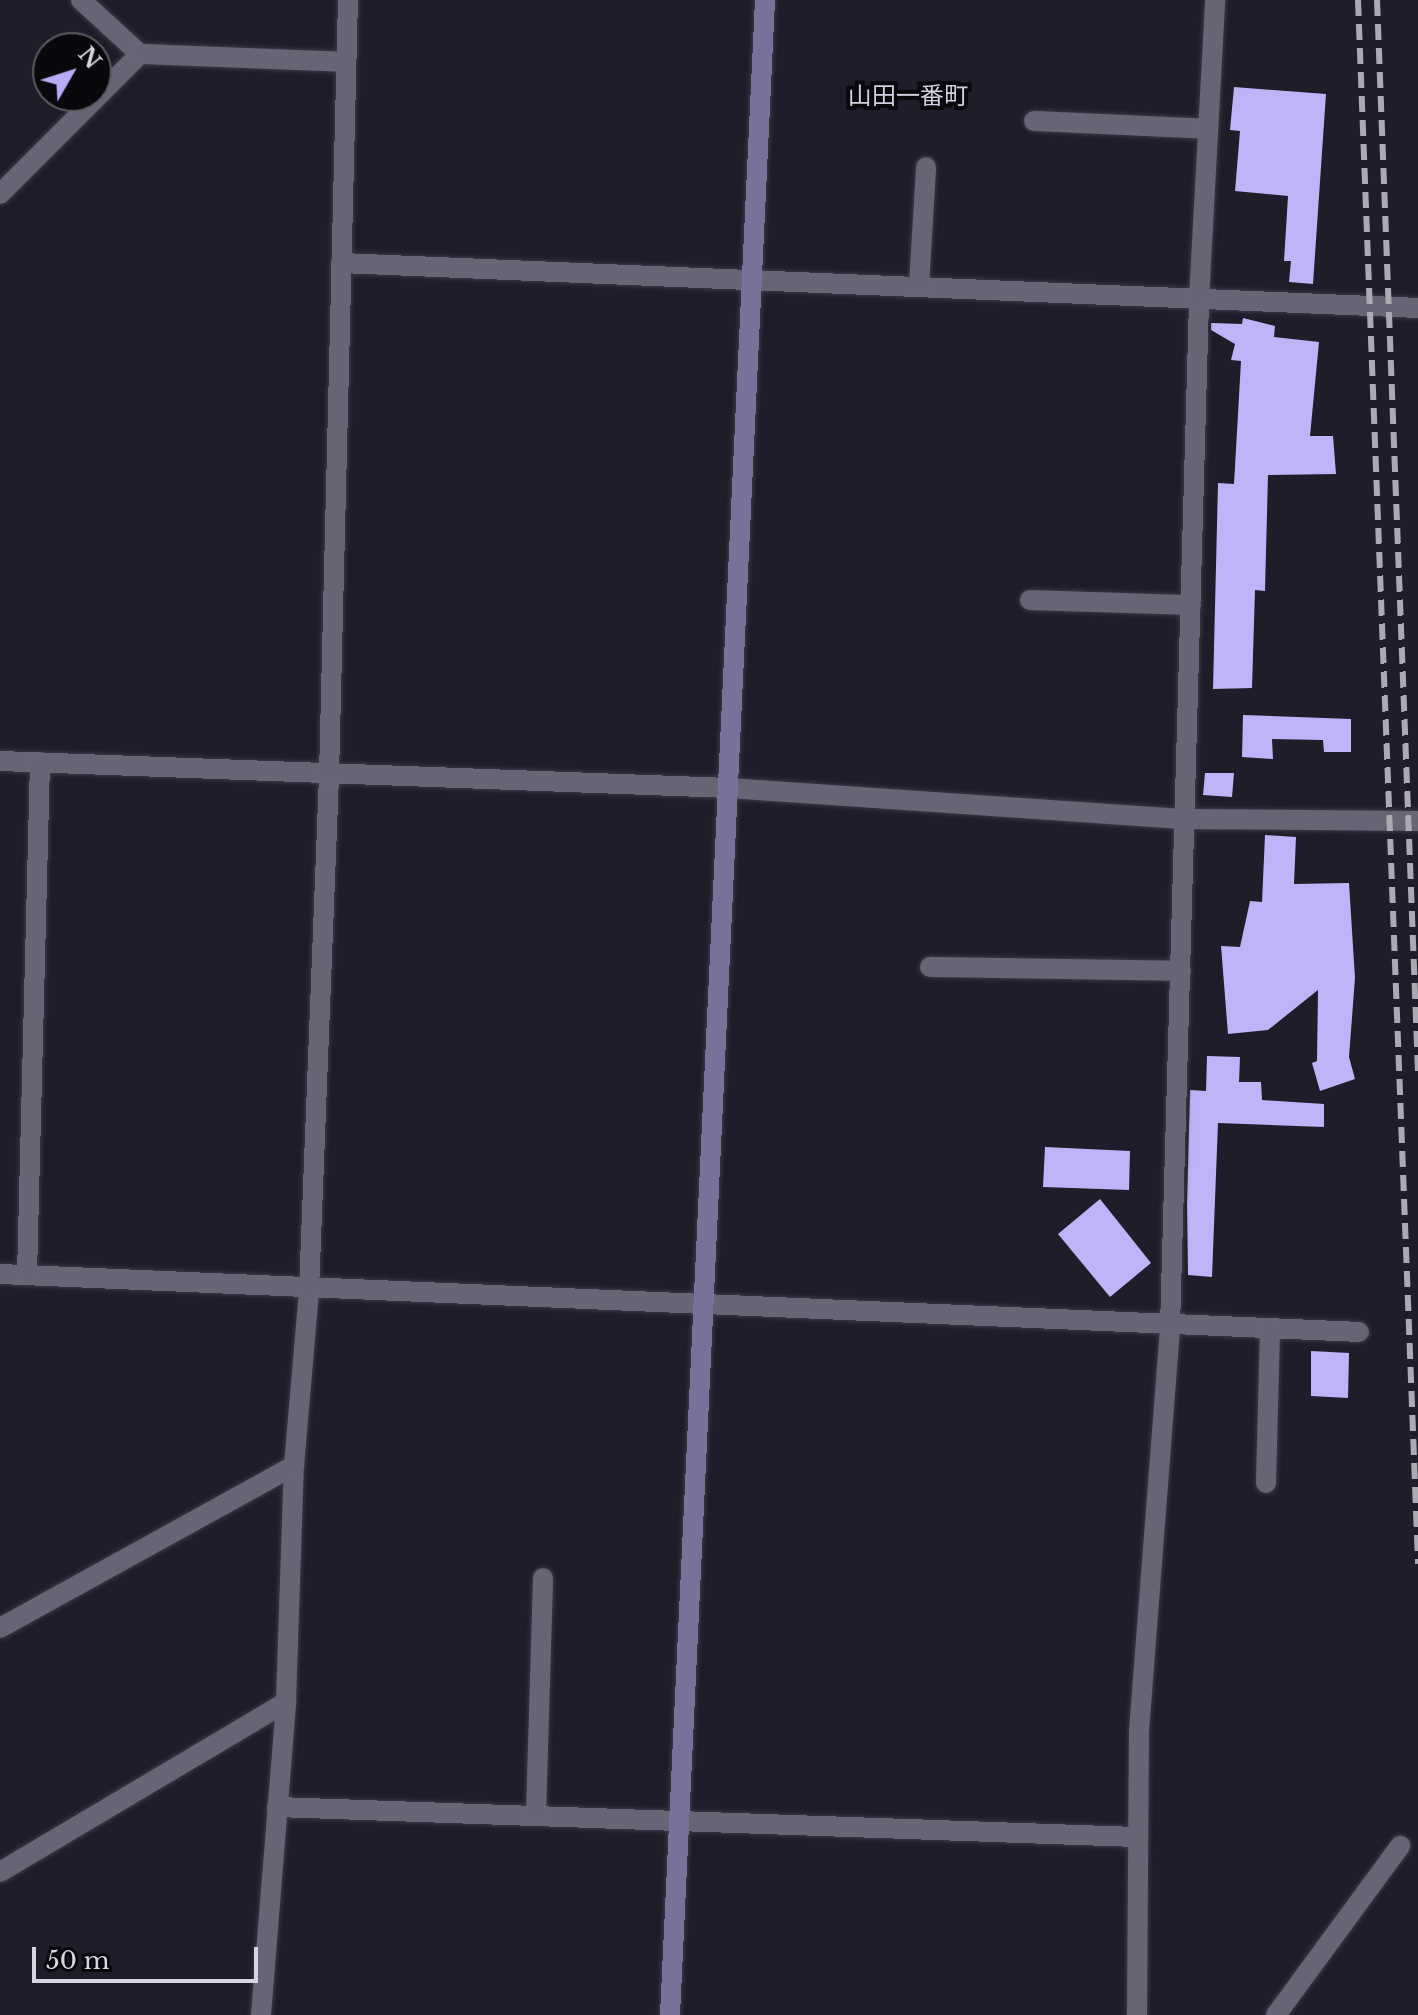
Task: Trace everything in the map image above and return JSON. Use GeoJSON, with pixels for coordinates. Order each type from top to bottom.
{"type":"FeatureCollection","features":[{"type":"Feature","properties":{"kind":"street"},"geometry":{"type":"LineString","coordinates":[[81,0],[140,54],[345,62]]}},
{"type":"Feature","properties":{"kind":"street"},"geometry":{"type":"LineString","coordinates":[[261,2015],[286,1702],[294,1466],[309,1290],[329,776],[348,0]]}},
{"type":"Feature","properties":{"kind":"street"},"geometry":{"type":"LineString","coordinates":[[670,2015],[706,1307],[765,0]]}},
{"type":"Feature","properties":{"kind":"street"},"geometry":{"type":"LineString","coordinates":[[1137,2015],[1139,1731],[1170,1327],[1199,299],[1215,0]]}},
{"type":"Feature","properties":{"kind":"street"},"geometry":{"type":"LineString","coordinates":[[0,194],[140,54]]}},
{"type":"Feature","properties":{"kind":"street"},"geometry":{"type":"LineString","coordinates":[[1034,121],[1208,129]]}},
{"type":"Feature","properties":{"kind":"street"},"geometry":{"type":"LineString","coordinates":[[919,286],[926,167]]}},
{"type":"Feature","properties":{"kind":"street"},"geometry":{"type":"LineString","coordinates":[[341,263],[1418,308]]}},
{"type":"Feature","properties":{"kind":"street"},"geometry":{"type":"LineString","coordinates":[[1030,600],[1191,605]]}},
{"type":"Feature","properties":{"kind":"street"},"geometry":{"type":"LineString","coordinates":[[0,761],[329,776],[728,788],[1186,819],[1418,821]]}},
{"type":"Feature","properties":{"kind":"street"},"geometry":{"type":"LineString","coordinates":[[27,1275],[40,762]]}},
{"type":"Feature","properties":{"kind":"street"},"geometry":{"type":"LineString","coordinates":[[930,967],[1181,971]]}},
{"type":"Feature","properties":{"kind":"street"},"geometry":{"type":"LineString","coordinates":[[0,1274],[1170,1327],[1359,1332]]}},
{"type":"Feature","properties":{"kind":"street"},"geometry":{"type":"LineString","coordinates":[[1266,1483],[1270,1330]]}},
{"type":"Feature","properties":{"kind":"street"},"geometry":{"type":"LineString","coordinates":[[0,1628],[294,1466]]}},
{"type":"Feature","properties":{"kind":"street"},"geometry":{"type":"LineString","coordinates":[[536,1815],[543,1578]]}},
{"type":"Feature","properties":{"kind":"street"},"geometry":{"type":"LineString","coordinates":[[0,1872],[286,1702]]}},
{"type":"Feature","properties":{"kind":"street"},"geometry":{"type":"LineString","coordinates":[[277,1807],[1138,1837]]}},
{"type":"Feature","properties":{"kind":"street"},"geometry":{"type":"LineString","coordinates":[[1276,2015],[1400,1846]]}},
{"type":"Feature","properties":{"kind":"building"},"geometry":{"type":"Polygon","coordinates":[[[1234,87],[1326,94],[1313,284],[1289,282],[1291,261],[1284,261],[1288,196],[1235,191],[1240,131],[1230,130],[1234,87]]]}},
{"type":"Feature","properties":{"kind":"building"},"geometry":{"type":"Polygon","coordinates":[[[1243,318],[1275,326],[1274,337],[1319,342],[1310,436],[1333,436],[1336,474],[1268,475],[1265,591],[1255,590],[1252,688],[1213,689],[1218,483],[1234,484],[1241,361],[1231,360],[1235,344],[1211,330],[1211,323],[1242,324],[1243,318]]]}},
{"type":"Feature","properties":{"kind":"building"},"geometry":{"type":"Polygon","coordinates":[[[1243,715],[1351,719],[1351,752],[1324,752],[1323,740],[1272,739],[1273,759],[1242,757],[1243,715]]]}},
{"type":"Feature","properties":{"kind":"building"},"geometry":{"type":"Polygon","coordinates":[[[1205,773],[1234,773],[1232,797],[1203,795],[1205,773]]]}},
{"type":"Feature","properties":{"kind":"building"},"geometry":{"type":"Polygon","coordinates":[[[1265,835],[1296,837],[1294,884],[1349,883],[1355,978],[1349,1057],[1355,1079],[1320,1091],[1312,1063],[1317,1061],[1318,990],[1268,1030],[1228,1034],[1221,946],[1240,947],[1250,901],[1262,902],[1265,835]]]}},
{"type":"Feature","properties":{"kind":"building"},"geometry":{"type":"Polygon","coordinates":[[[1207,1056],[1240,1057],[1239,1082],[1261,1082],[1262,1100],[1324,1104],[1324,1127],[1218,1123],[1212,1277],[1188,1275],[1190,1090],[1206,1091],[1207,1056]]]}},
{"type":"Feature","properties":{"kind":"building"},"geometry":{"type":"Polygon","coordinates":[[[1045,1147],[1130,1151],[1129,1190],[1043,1187],[1045,1147]]]}},
{"type":"Feature","properties":{"kind":"building"},"geometry":{"type":"Polygon","coordinates":[[[1100,1199],[1151,1263],[1110,1297],[1058,1234],[1100,1199]]]}},
{"type":"Feature","properties":{"kind":"building"},"geometry":{"type":"Polygon","coordinates":[[[1311,1351],[1349,1353],[1348,1398],[1311,1396],[1311,1351]]]}},
{"type":"Feature","properties":{"kind":"railway"},"geometry":{"type":"LineString","coordinates":[[1358,0],[1418,1564]]}},
{"type":"Feature","properties":{"kind":"railway"},"geometry":{"type":"LineString","coordinates":[[1377,0],[1418,1072]]}},
{"type":"Feature","properties":{"kind":"district","name":"山田一番町"},"geometry":{"type":"Point","coordinates":[908,96]}}]}
